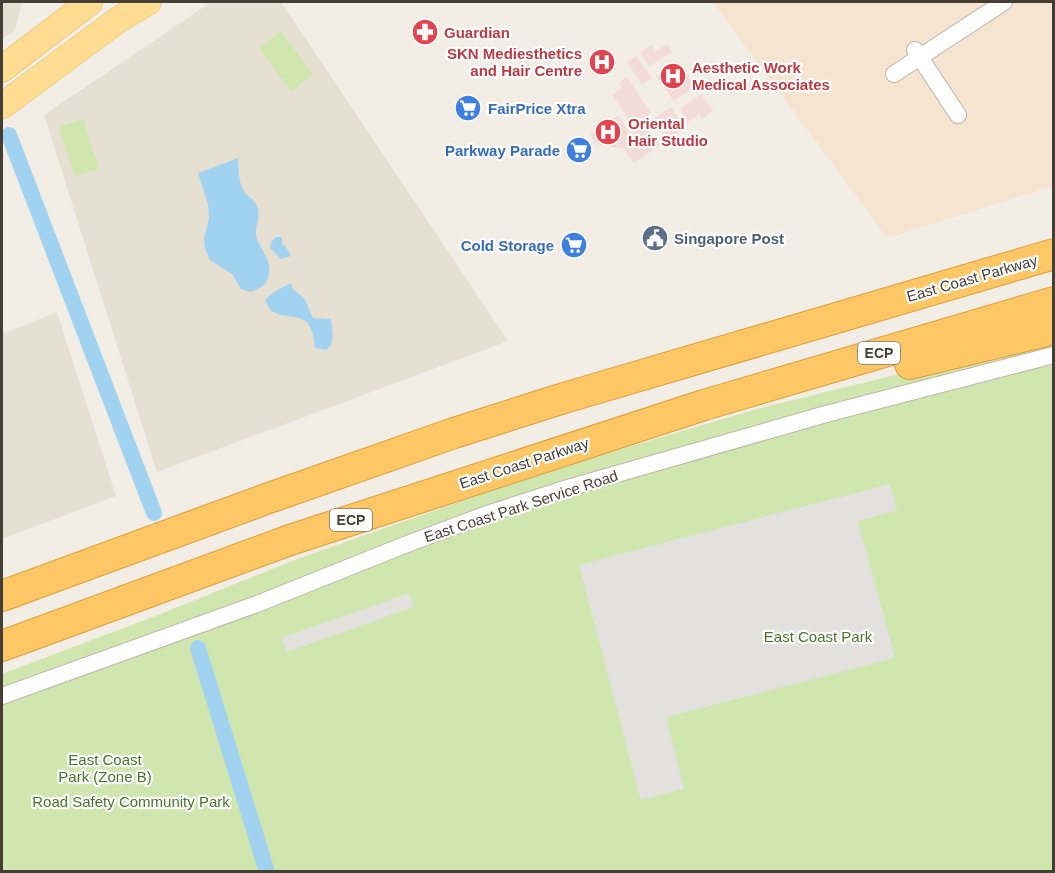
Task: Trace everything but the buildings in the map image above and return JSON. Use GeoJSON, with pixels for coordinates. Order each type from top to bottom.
{"type":"FeatureCollection","features":[{"type":"Feature","properties":{"kind":"highway","name":"East Coast Parkway"},"geometry":{"type":"LineString","coordinates":[[2,596],[465,429],[1053,254]]}},
{"type":"Feature","properties":{"kind":"highway","name":"East Coast Parkway"},"geometry":{"type":"LineString","coordinates":[[2,646],[290,540],[704,405],[1053,302]]}},
{"type":"Feature","properties":{"kind":"highway","name":"ECP"},"geometry":{"type":"LineString","coordinates":[[704,405],[774,397],[1053,329]]}},
{"type":"Feature","properties":{"kind":"main road"},"geometry":{"type":"LineString","coordinates":[[2,69],[90,2]]}},
{"type":"Feature","properties":{"kind":"main road"},"geometry":{"type":"LineString","coordinates":[[2,106],[118,20],[148,2]]}},
{"type":"Feature","properties":{"kind":"street"},"geometry":{"type":"LineString","coordinates":[[54,28],[70,2]]}},
{"type":"Feature","properties":{"kind":"street"},"geometry":{"type":"LineString","coordinates":[[917,54],[988,2]]}},
{"type":"Feature","properties":{"kind":"street"},"geometry":{"type":"LineString","coordinates":[[891,70],[1004,2]]}},
{"type":"Feature","properties":{"kind":"street"},"geometry":{"type":"LineString","coordinates":[[917,54],[958,116]]}},
{"type":"Feature","properties":{"kind":"street","name":"East Coast Park Service Road"},"geometry":{"type":"LineString","coordinates":[[2,696],[257,604],[487,514],[561,490],[826,414],[1053,355]]}},
{"type":"Feature","properties":{"kind":"shaded area"},"geometry":{"type":"Polygon","coordinates":[[[2,2],[22,2],[15,31],[2,39],[2,2]]]}},
{"type":"Feature","properties":{"kind":"shaded area"},"geometry":{"type":"Polygon","coordinates":[[[211,2],[281,2],[508,341],[157,472],[44,115],[211,2]]]}},
{"type":"Feature","properties":{"kind":"shaded area"},"geometry":{"type":"Polygon","coordinates":[[[713,2],[1053,2],[1053,186],[887,238],[713,2]]]}},
{"type":"Feature","properties":{"kind":"shaded area"},"geometry":{"type":"Polygon","coordinates":[[[667,44],[672,52],[650,66],[640,53],[651,45],[656,51],[667,44]]]}},
{"type":"Feature","properties":{"kind":"shaded area","name":"SKN Mediesthetics and Hair Centre"},"geometry":{"type":"Polygon","coordinates":[[[604,48],[616,65],[600,75],[589,59],[604,48]]]}},
{"type":"Feature","properties":{"kind":"shaded area"},"geometry":{"type":"Polygon","coordinates":[[[636,56],[652,78],[642,85],[627,62],[636,56]]]}},
{"type":"Feature","properties":{"kind":"shaded area","name":"Aesthetic Work Medical Associates"},"geometry":{"type":"Polygon","coordinates":[[[678,61],[695,86],[674,101],[656,76],[678,61]]]}},
{"type":"Feature","properties":{"kind":"shaded area"},"geometry":{"type":"Polygon","coordinates":[[[627,77],[651,113],[633,126],[612,95],[622,88],[619,82],[627,77]]]}},
{"type":"Feature","properties":{"kind":"shaded area"},"geometry":{"type":"Polygon","coordinates":[[[701,94],[713,111],[702,119],[699,114],[688,122],[680,109],[701,94]]]}},
{"type":"Feature","properties":{"kind":"shaded area"},"geometry":{"type":"Polygon","coordinates":[[[671,107],[685,128],[667,140],[653,119],[671,107]]]}},
{"type":"Feature","properties":{"kind":"shaded area"},"geometry":{"type":"Polygon","coordinates":[[[618,115],[630,134],[644,124],[659,146],[634,163],[622,147],[596,144],[590,135],[618,115]]]}},
{"type":"Feature","properties":{"kind":"shaded area"},"geometry":{"type":"Polygon","coordinates":[[[57,312],[116,496],[2,539],[2,334],[57,312]]]}},
{"type":"Feature","properties":{"kind":"shaded area"},"geometry":{"type":"Polygon","coordinates":[[[890,484],[897,510],[858,521],[895,658],[666,717],[684,789],[641,800],[579,565],[890,484]]]}},
{"type":"Feature","properties":{"kind":"shaded area"},"geometry":{"type":"Polygon","coordinates":[[[409,593],[414,607],[287,652],[281,638],[409,593]]]}},
{"type":"Feature","properties":{"kind":"green space"},"geometry":{"type":"Polygon","coordinates":[[[281,31],[313,75],[291,92],[259,48],[281,31]]]}},
{"type":"Feature","properties":{"kind":"green space"},"geometry":{"type":"Polygon","coordinates":[[[83,119],[99,169],[75,176],[59,127],[83,119]]]}},
{"type":"Feature","properties":{"kind":"green space","name":"East Coast Park"},"geometry":{"type":"Polygon","coordinates":[[[1053,336],[1053,871],[2,872],[2,674],[297,559],[547,471],[757,409],[1053,336]]]}},
{"type":"Feature","properties":{"kind":"water"},"geometry":{"type":"Polygon","coordinates":[[[238,158],[242,187],[256,203],[258,209],[256,236],[269,265],[269,276],[266,282],[251,292],[241,289],[232,274],[210,260],[205,249],[204,238],[209,219],[208,204],[198,173],[238,158]]]}},
{"type":"Feature","properties":{"kind":"water"},"geometry":{"type":"Polygon","coordinates":[[[276,237],[282,237],[282,244],[291,256],[281,259],[270,248],[271,242],[276,237]]]}},
{"type":"Feature","properties":{"kind":"water"},"geometry":{"type":"Polygon","coordinates":[[[291,283],[293,289],[304,298],[313,318],[331,319],[332,340],[326,350],[315,348],[313,334],[308,323],[298,318],[275,313],[265,300],[291,283]]]}},
{"type":"Feature","properties":{"kind":"waterway"},"geometry":{"type":"LineString","coordinates":[[9,135],[154,513]]}},
{"type":"Feature","properties":{"kind":"waterway"},"geometry":{"type":"LineString","coordinates":[[198,648],[267,872]]}},
{"type":"Feature","properties":{"kind":"place","name":"Guardian"},"geometry":{"type":"Point","coordinates":[425,32]}},
{"type":"Feature","properties":{"kind":"place","name":"SKN Mediesthetics and Hair Centre"},"geometry":{"type":"Point","coordinates":[602,62]}},
{"type":"Feature","properties":{"kind":"place","name":"Aesthetic Work Medical Associates"},"geometry":{"type":"Point","coordinates":[673,76]}},
{"type":"Feature","properties":{"kind":"place","name":"FairPrice Xtra"},"geometry":{"type":"Point","coordinates":[468,108]}},
{"type":"Feature","properties":{"kind":"place","name":"Oriental Hair Studio"},"geometry":{"type":"Point","coordinates":[608,132]}},
{"type":"Feature","properties":{"kind":"place","name":"Parkway Parade"},"geometry":{"type":"Point","coordinates":[579,150]}},
{"type":"Feature","properties":{"kind":"place","name":"Singapore Post"},"geometry":{"type":"Point","coordinates":[655,238]}},
{"type":"Feature","properties":{"kind":"place","name":"Cold Storage"},"geometry":{"type":"Point","coordinates":[574,245]}},
{"type":"Feature","properties":{"kind":"park label","name":"East Coast Park (Zone B)"},"geometry":{"type":"Point","coordinates":[105,768]}},
{"type":"Feature","properties":{"kind":"park label","name":"Road Safety Community Park"},"geometry":{"type":"Point","coordinates":[131,801]}}]}
